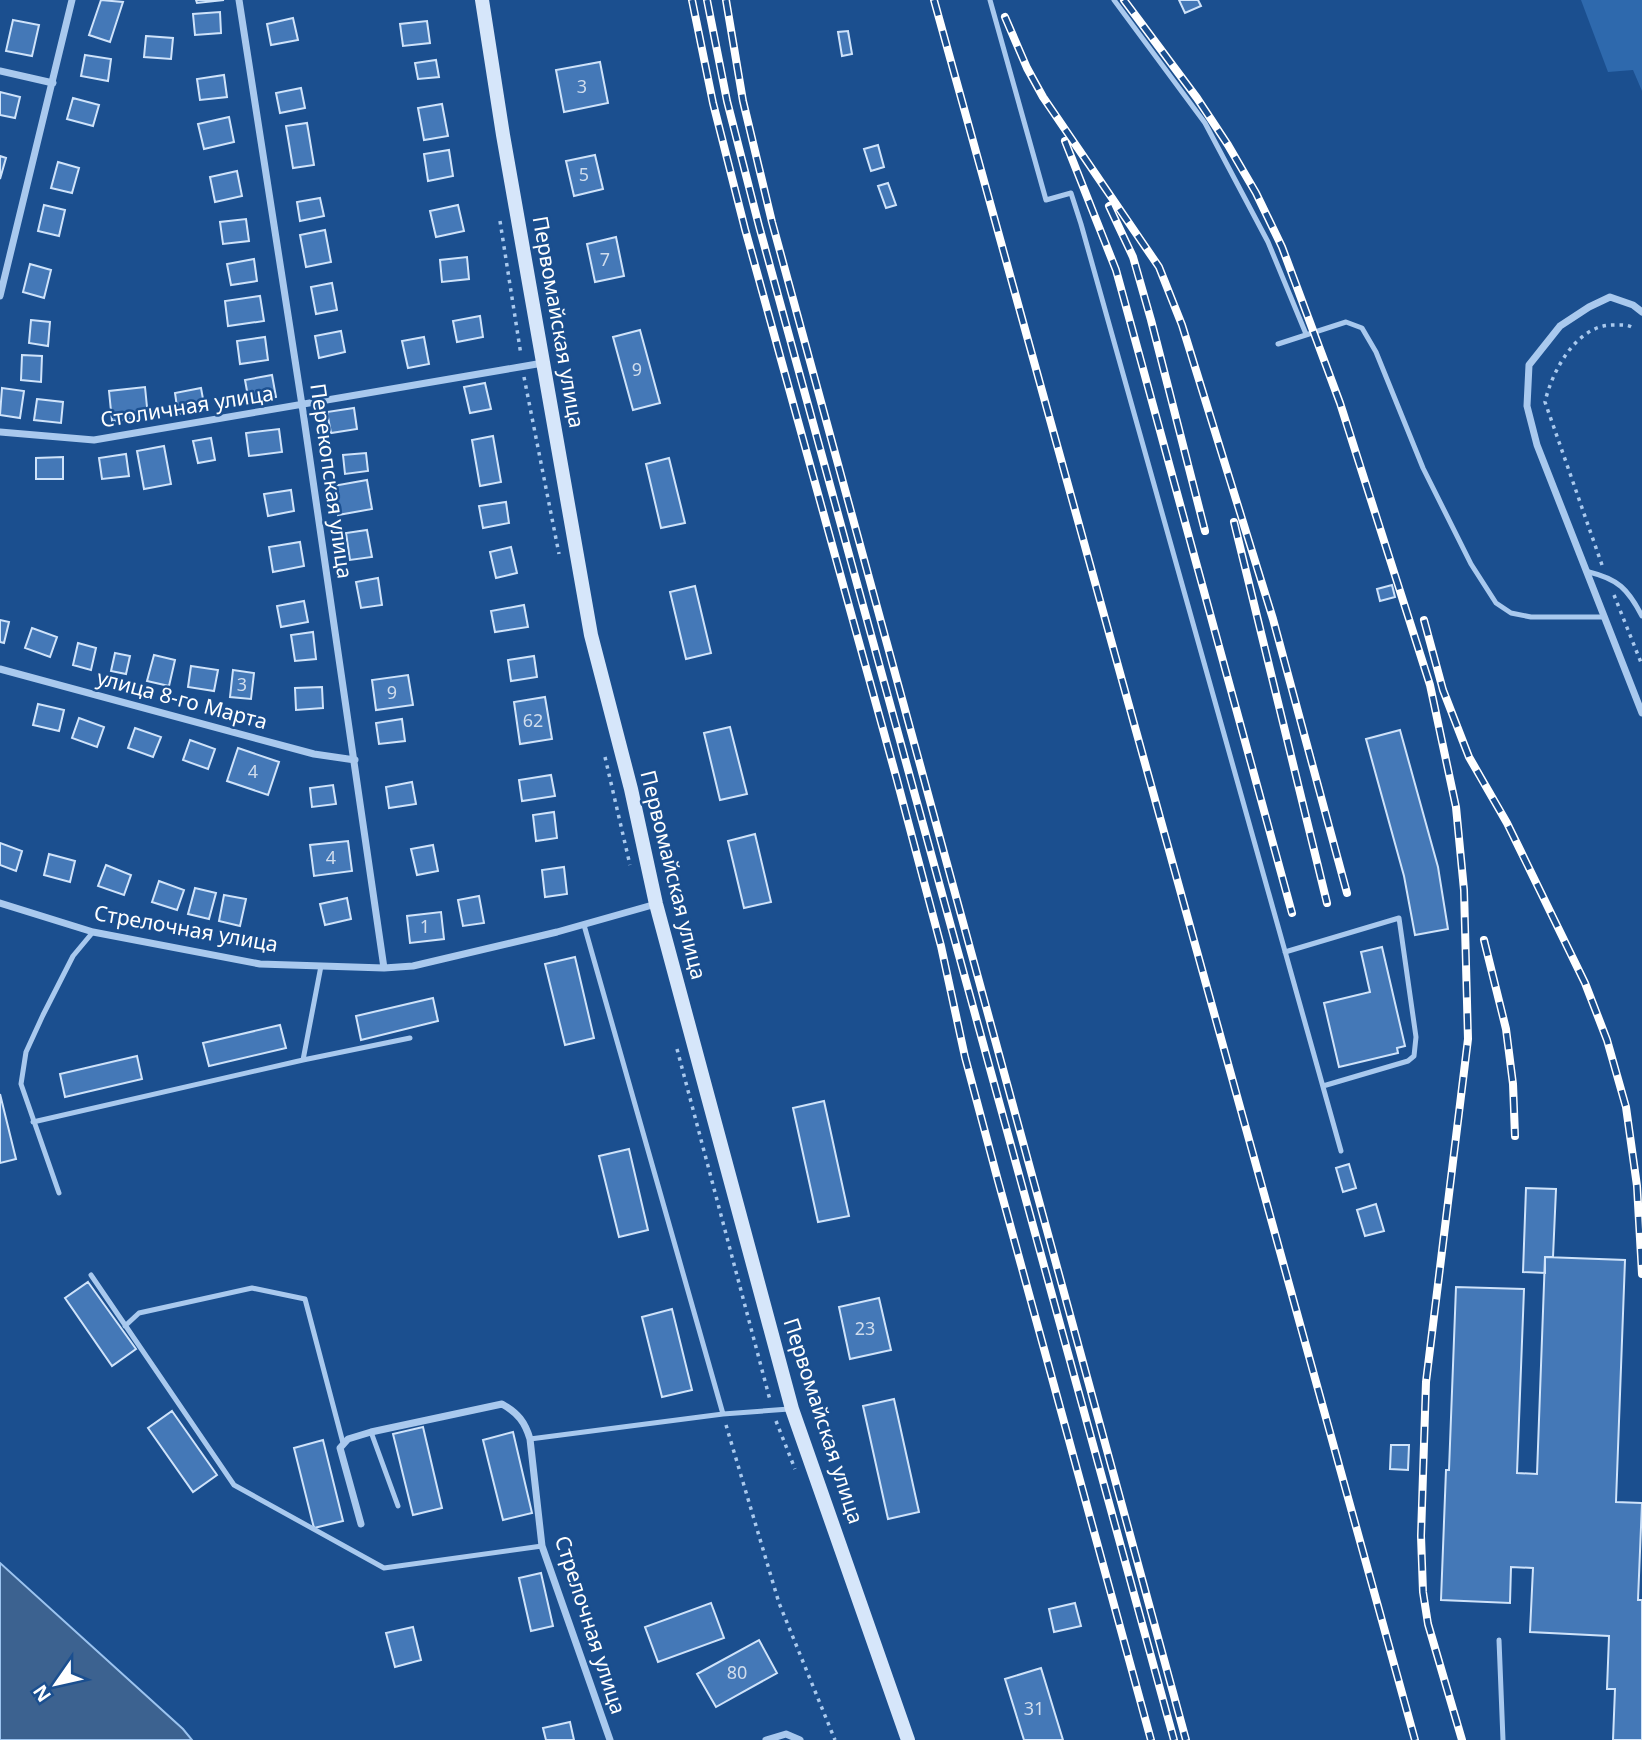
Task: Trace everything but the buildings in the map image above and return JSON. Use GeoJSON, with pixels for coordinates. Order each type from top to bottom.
{"type":"FeatureCollection","features":[{"type":"Feature","properties":{"kind":"main road","name":"Первомайская улица"},"geometry":{"type":"LineString","coordinates":[[482,0],[503,135],[591,635],[631,789],[656,904],[792,1409],[907,1740]]}},
{"type":"Feature","properties":{"kind":"street"},"geometry":{"type":"LineString","coordinates":[[0,296],[72,0]]}},
{"type":"Feature","properties":{"kind":"street","name":"Перекопская улица"},"geometry":{"type":"LineString","coordinates":[[239,0],[302,405],[384,968]]}},
{"type":"Feature","properties":{"kind":"street"},"geometry":{"type":"LineString","coordinates":[[0,71],[53,83]]}},
{"type":"Feature","properties":{"kind":"street"},"geometry":{"type":"LineString","coordinates":[[1642,312],[1633,305],[1610,297],[1560,326],[1528,365],[1527,406],[1537,445],[1642,713]]}},
{"type":"Feature","properties":{"kind":"street","name":"Столичная улица"},"geometry":{"type":"LineString","coordinates":[[0,432],[94,440],[544,363]]}},
{"type":"Feature","properties":{"kind":"street","name":"улица 8-го Марта"},"geometry":{"type":"LineString","coordinates":[[0,669],[314,754],[355,760]]}},
{"type":"Feature","properties":{"kind":"street","name":"Стрелочная улица"},"geometry":{"type":"LineString","coordinates":[[0,903],[93,932],[260,964],[384,968],[413,966],[584,925],[656,904]]}},
{"type":"Feature","properties":{"kind":"street","name":"Стрелочная улица"},"geometry":{"type":"LineString","coordinates":[[343,1443],[371,1432],[502,1404],[515,1411],[526,1424],[530,1439],[542,1546],[610,1740]]}},
{"type":"Feature","properties":{"kind":"street"},"geometry":{"type":"LineString","coordinates":[[343,1443],[340,1448],[360,1524]]}},
{"type":"Feature","properties":{"kind":"street"},"geometry":{"type":"LineString","coordinates":[[766,1740],[786,1734],[800,1740]]}},
{"type":"Feature","properties":{"kind":"lane"},"geometry":{"type":"LineString","coordinates":[[990,0],[1046,200],[1071,193],[1081,224],[1341,1152]]}},
{"type":"Feature","properties":{"kind":"lane"},"geometry":{"type":"LineString","coordinates":[[1114,0],[1205,123],[1268,243],[1306,334]]}},
{"type":"Feature","properties":{"kind":"lane"},"geometry":{"type":"LineString","coordinates":[[1278,344],[1346,322],[1362,328],[1376,352],[1423,468],[1471,564],[1496,603],[1511,613],[1531,617],[1604,617]]}},
{"type":"Feature","properties":{"kind":"lane"},"geometry":{"type":"LineString","coordinates":[[1589,572],[1606,576],[1621,584],[1642,616]]}},
{"type":"Feature","properties":{"kind":"lane"},"geometry":{"type":"LineString","coordinates":[[1285,952],[1399,918],[1416,1037],[1414,1056],[1408,1061],[1323,1086]]}},
{"type":"Feature","properties":{"kind":"lane"},"geometry":{"type":"LineString","coordinates":[[584,925],[723,1414]]}},
{"type":"Feature","properties":{"kind":"lane"},"geometry":{"type":"LineString","coordinates":[[59,1193],[21,1084],[26,1052],[73,956],[93,932]]}},
{"type":"Feature","properties":{"kind":"lane"},"geometry":{"type":"LineString","coordinates":[[303,1060],[321,966]]}},
{"type":"Feature","properties":{"kind":"lane"},"geometry":{"type":"LineString","coordinates":[[33,1122],[410,1038]]}},
{"type":"Feature","properties":{"kind":"lane"},"geometry":{"type":"LineString","coordinates":[[91,1275],[234,1485],[384,1568],[542,1546]]}},
{"type":"Feature","properties":{"kind":"lane"},"geometry":{"type":"LineString","coordinates":[[125,1326],[139,1313],[252,1289],[305,1299],[343,1443]]}},
{"type":"Feature","properties":{"kind":"lane"},"geometry":{"type":"LineString","coordinates":[[530,1439],[723,1414],[792,1409]]}},
{"type":"Feature","properties":{"kind":"lane"},"geometry":{"type":"LineString","coordinates":[[371,1432],[398,1506]]}},
{"type":"Feature","properties":{"kind":"lane"},"geometry":{"type":"LineString","coordinates":[[1499,1640],[1503,1740]]}},
{"type":"Feature","properties":{"kind":"path"},"geometry":{"type":"LineString","coordinates":[[1635,329],[1629,325],[1607,324],[1589,332],[1573,345],[1550,383],[1545,402],[1606,576],[1642,665]]}},
{"type":"Feature","properties":{"kind":"path"},"geometry":{"type":"LineString","coordinates":[[723,1414],[779,1602],[835,1740]]}},
{"type":"Feature","properties":{"kind":"shaded area"},"geometry":{"type":"Polygon","coordinates":[[[1581,0],[1642,0],[1642,91],[1633,70],[1608,72],[1581,0]]]}},
{"type":"Feature","properties":{"kind":"shaded area"},"geometry":{"type":"Polygon","coordinates":[[[0,1563],[183,1729],[192,1740],[0,1740],[0,1563]]]}},
{"type":"Feature","properties":{"kind":"railway"},"geometry":{"type":"LineString","coordinates":[[692,0],[713,103],[745,229],[897,780],[941,946],[965,1057],[1151,1740]]}},
{"type":"Feature","properties":{"kind":"railway"},"geometry":{"type":"LineString","coordinates":[[707,0],[727,101],[759,226],[1174,1740]]}},
{"type":"Feature","properties":{"kind":"railway"},"geometry":{"type":"LineString","coordinates":[[726,0],[743,101],[772,222],[1186,1740]]}},
{"type":"Feature","properties":{"kind":"railway"},"geometry":{"type":"LineString","coordinates":[[934,0],[1415,1740]]}},
{"type":"Feature","properties":{"kind":"railway"},"geometry":{"type":"LineString","coordinates":[[1124,0],[1197,98],[1228,145],[1256,193],[1282,247],[1340,403],[1430,685],[1456,807],[1464,890],[1468,1039],[1426,1382],[1421,1536],[1423,1592],[1428,1624],[1462,1740]]}},
{"type":"Feature","properties":{"kind":"railway"},"geometry":{"type":"LineString","coordinates":[[1005,17],[1043,97],[1159,267],[1182,325],[1273,619],[1347,893]]}},
{"type":"Feature","properties":{"kind":"railway"},"geometry":{"type":"LineString","coordinates":[[1065,141],[1116,270],[1292,913]]}},
{"type":"Feature","properties":{"kind":"railway"},"geometry":{"type":"LineString","coordinates":[[1109,206],[1133,257],[1205,531]]}},
{"type":"Feature","properties":{"kind":"railway"},"geometry":{"type":"LineString","coordinates":[[1234,522],[1327,903]]}},
{"type":"Feature","properties":{"kind":"railway"},"geometry":{"type":"LineString","coordinates":[[1424,620],[1443,690],[1469,757],[1507,823],[1585,983],[1607,1040],[1626,1107],[1637,1186],[1642,1274]]}},
{"type":"Feature","properties":{"kind":"railway"},"geometry":{"type":"LineString","coordinates":[[1484,940],[1506,1029],[1513,1084],[1515,1136]]}}]}
